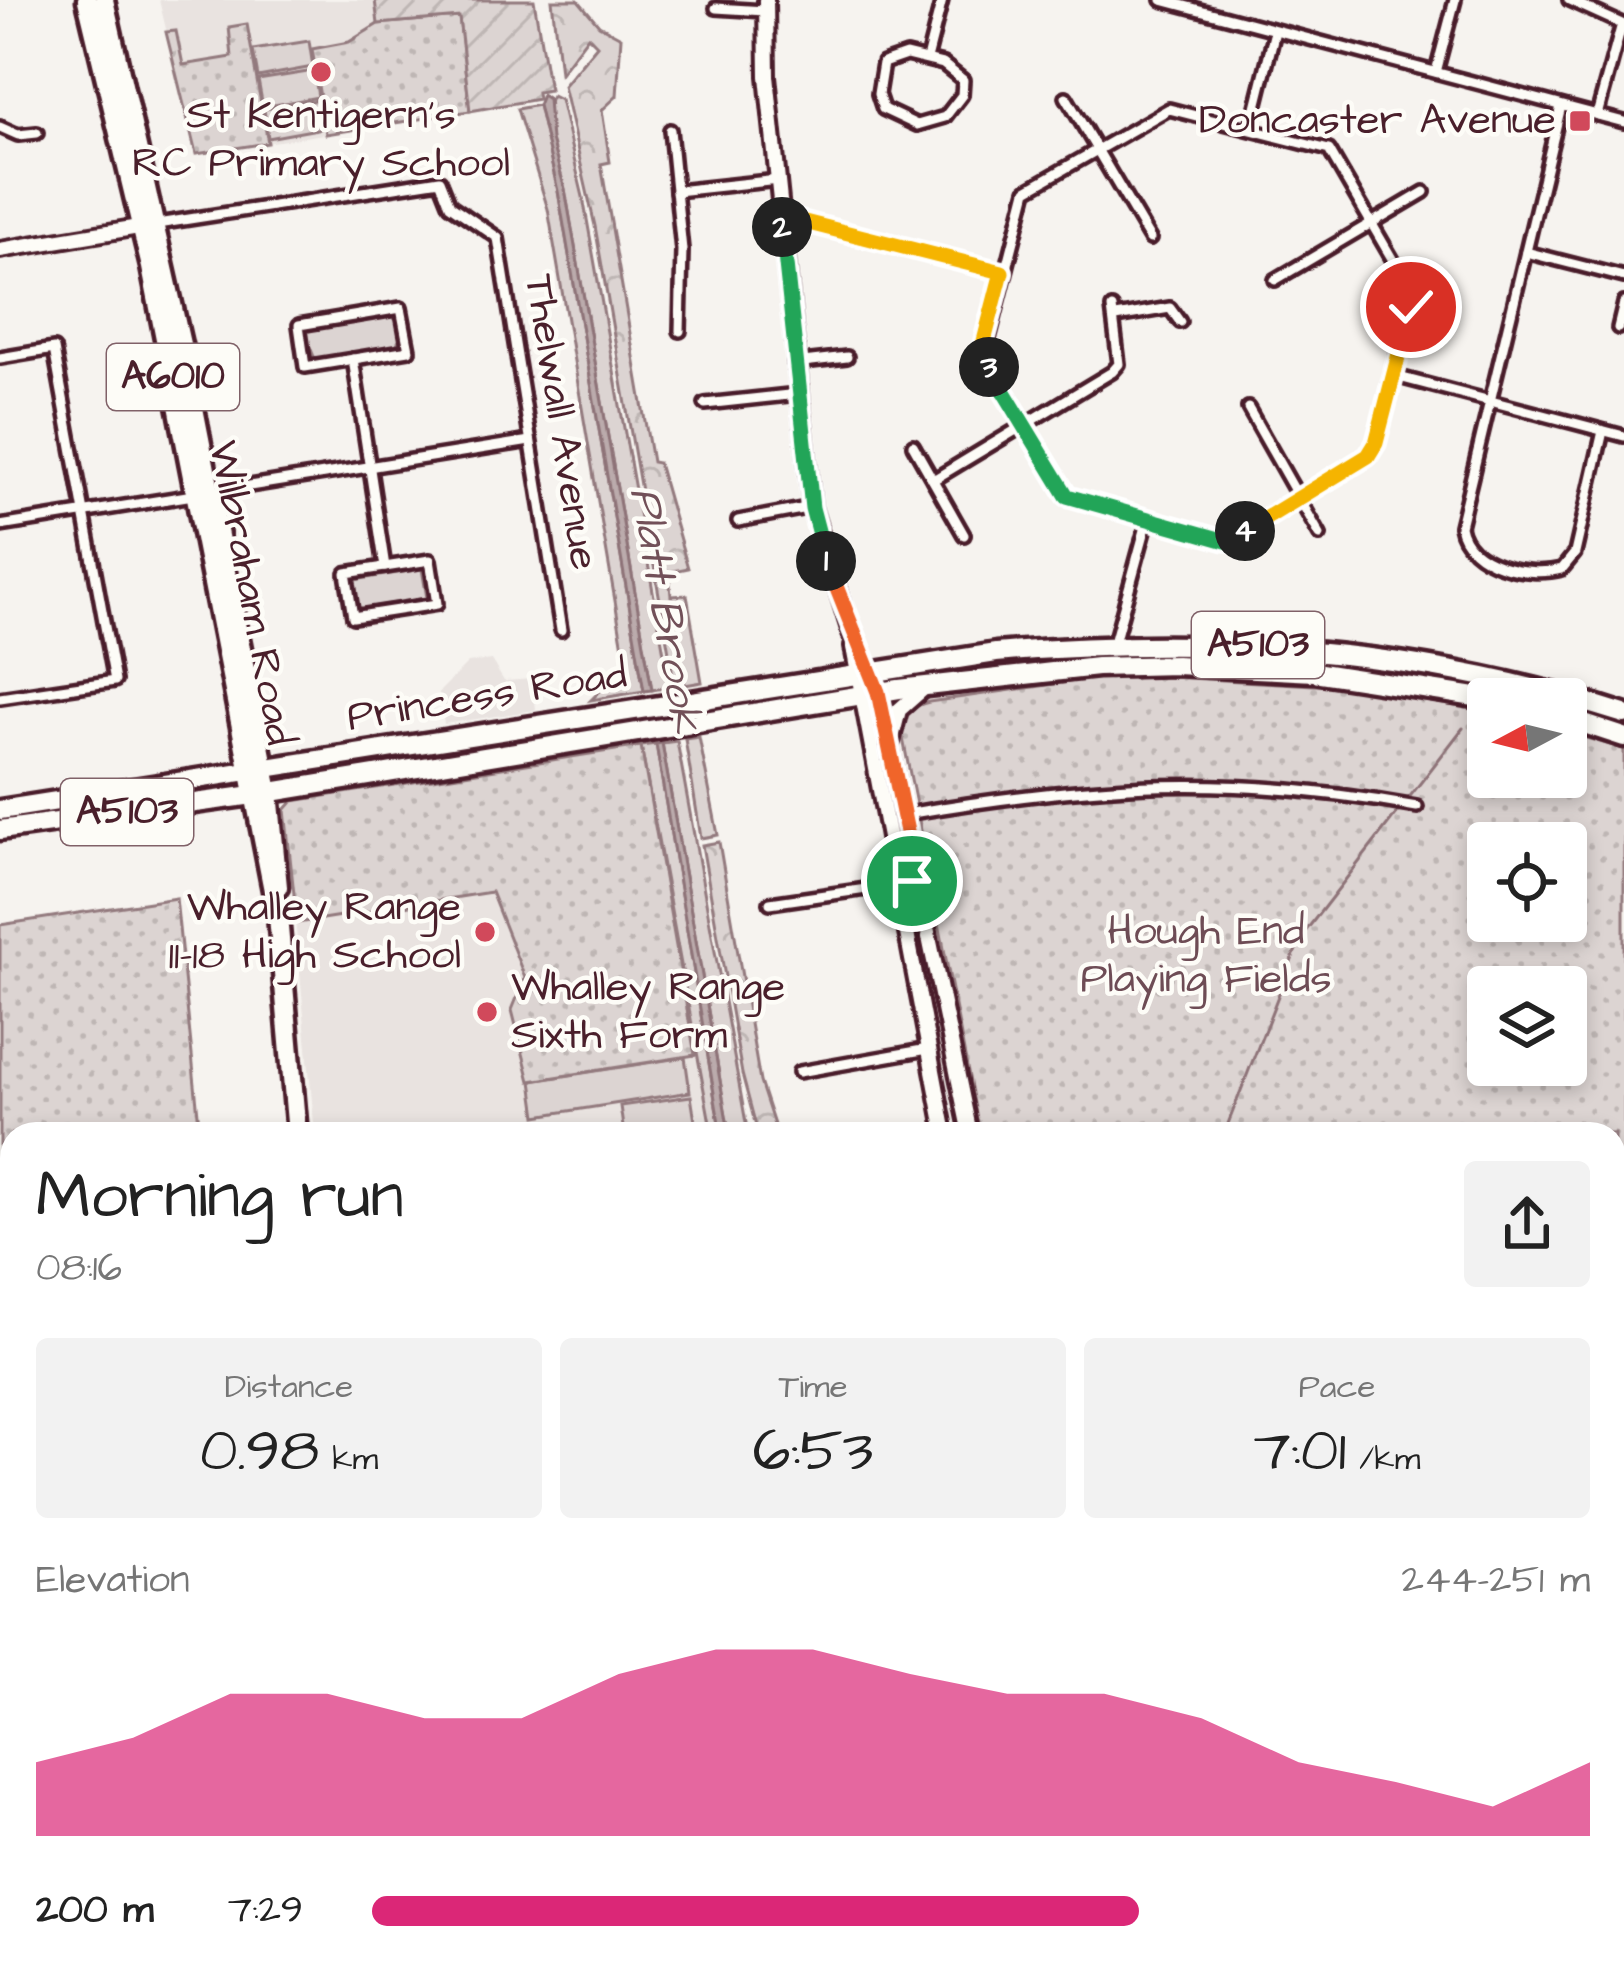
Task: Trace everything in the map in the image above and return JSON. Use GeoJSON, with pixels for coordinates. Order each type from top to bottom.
{"type":"FeatureCollection","features":[{"type":"Feature","properties":{"kind":"highway","name":"Wilbraham Road"},"geometry":{"type":"LineString","coordinates":[[87,0],[149,225]]}},
{"type":"Feature","properties":{"kind":"highway","name":"Wilbraham Road"},"geometry":{"type":"LineString","coordinates":[[104,0],[261,794],[278,916],[296,1122]]}},
{"type":"Feature","properties":{"kind":"highway","name":"Princess Road"},"geometry":{"type":"LineString","coordinates":[[0,810],[256,770],[639,720],[703,720],[997,652],[1114,643],[1261,645],[1369,656],[1502,680],[1624,714]]}},
{"type":"Feature","properties":{"kind":"highway","name":"Princess Road"},"geometry":{"type":"LineString","coordinates":[[0,830],[261,794],[639,720],[699,700],[867,685],[924,688],[1176,664],[1314,672],[1467,696]]}},
{"type":"Feature","properties":{"kind":"highway"},"geometry":{"type":"LineString","coordinates":[[1587,725],[1624,737]]}},
{"type":"Feature","properties":{"kind":"street"},"geometry":{"type":"LineString","coordinates":[[927,59],[942,0]]}},
{"type":"Feature","properties":{"kind":"street"},"geometry":{"type":"LineString","coordinates":[[1162,0],[1624,122]]}},
{"type":"Feature","properties":{"kind":"street"},"geometry":{"type":"LineString","coordinates":[[1436,72],[1456,0]]}},
{"type":"Feature","properties":{"kind":"street"},"geometry":{"type":"LineString","coordinates":[[1569,0],[1623,24],[1597,115]]}},
{"type":"Feature","properties":{"kind":"street"},"geometry":{"type":"LineString","coordinates":[[716,8],[766,5],[794,363],[812,508],[889,750],[967,1122]]}},
{"type":"Feature","properties":{"kind":"street"},"geometry":{"type":"LineString","coordinates":[[1251,127],[1275,31]]}},
{"type":"Feature","properties":{"kind":"street"},"geometry":{"type":"LineString","coordinates":[[892,56],[927,59],[957,70],[963,80],[955,107],[931,124],[893,118],[878,94],[883,63],[892,56]]}},
{"type":"Feature","properties":{"kind":"street"},"geometry":{"type":"LineString","coordinates":[[1066,97],[1150,238]]}},
{"type":"Feature","properties":{"kind":"street"},"geometry":{"type":"LineString","coordinates":[[1562,106],[1460,526],[1463,544],[1478,557],[1536,572],[1555,571],[1568,563],[1575,553],[1603,431]]}},
{"type":"Feature","properties":{"kind":"street"},"geometry":{"type":"LineString","coordinates":[[1169,109],[1329,150],[1374,220],[1412,293],[1395,376],[1368,456],[1226,541],[1067,496],[984,358],[1002,272],[1027,190],[1096,147],[1169,109]]}},
{"type":"Feature","properties":{"kind":"street"},"geometry":{"type":"LineString","coordinates":[[0,128],[18,135],[37,133]]}},
{"type":"Feature","properties":{"kind":"street"},"geometry":{"type":"LineString","coordinates":[[665,320],[679,324],[682,250],[670,130]]}},
{"type":"Feature","properties":{"kind":"street","name":"Thelwall Avenue"},"geometry":{"type":"LineString","coordinates":[[149,225],[440,180],[450,205],[498,238],[561,630]]}},
{"type":"Feature","properties":{"kind":"street"},"geometry":{"type":"LineString","coordinates":[[676,191],[778,180]]}},
{"type":"Feature","properties":{"kind":"street"},"geometry":{"type":"LineString","coordinates":[[1275,280],[1424,192]]}},
{"type":"Feature","properties":{"kind":"street"},"geometry":{"type":"LineString","coordinates":[[781,216],[1002,272]]}},
{"type":"Feature","properties":{"kind":"street"},"geometry":{"type":"LineString","coordinates":[[0,250],[149,225]]}},
{"type":"Feature","properties":{"kind":"street"},"geometry":{"type":"LineString","coordinates":[[1526,252],[1624,277]]}},
{"type":"Feature","properties":{"kind":"street"},"geometry":{"type":"LineString","coordinates":[[1618,328],[1624,303]]}},
{"type":"Feature","properties":{"kind":"street"},"geometry":{"type":"LineString","coordinates":[[401,308],[409,350],[353,359],[305,367],[299,325],[401,308]]}},
{"type":"Feature","properties":{"kind":"street"},"geometry":{"type":"LineString","coordinates":[[933,480],[1112,372],[1119,364],[1114,312],[1170,308],[1180,322]]}},
{"type":"Feature","properties":{"kind":"street"},"geometry":{"type":"LineString","coordinates":[[0,358],[54,349],[115,681],[0,698]]}},
{"type":"Feature","properties":{"kind":"street"},"geometry":{"type":"LineString","coordinates":[[794,363],[847,357]]}},
{"type":"Feature","properties":{"kind":"street"},"geometry":{"type":"LineString","coordinates":[[353,359],[385,567]]}},
{"type":"Feature","properties":{"kind":"street"},"geometry":{"type":"LineString","coordinates":[[1395,376],[1624,436]]}},
{"type":"Feature","properties":{"kind":"street"},"geometry":{"type":"LineString","coordinates":[[705,404],[798,394]]}},
{"type":"Feature","properties":{"kind":"street"},"geometry":{"type":"LineString","coordinates":[[1247,408],[1320,535]]}},
{"type":"Feature","properties":{"kind":"street"},"geometry":{"type":"LineString","coordinates":[[0,526],[530,440]]}},
{"type":"Feature","properties":{"kind":"street"},"geometry":{"type":"LineString","coordinates":[[913,445],[964,535]]}},
{"type":"Feature","properties":{"kind":"street"},"geometry":{"type":"LineString","coordinates":[[738,521],[812,508]]}},
{"type":"Feature","properties":{"kind":"street"},"geometry":{"type":"LineString","coordinates":[[1114,643],[1148,519]]}},
{"type":"Feature","properties":{"kind":"street"},"geometry":{"type":"LineString","coordinates":[[430,560],[437,604],[353,617],[346,574],[385,567],[430,560]]}},
{"type":"Feature","properties":{"kind":"street"},"geometry":{"type":"LineString","coordinates":[[867,685],[894,884],[943,1122]]}},
{"type":"Feature","properties":{"kind":"street"},"geometry":{"type":"LineString","coordinates":[[889,750],[899,710],[924,688]]}},
{"type":"Feature","properties":{"kind":"street"},"geometry":{"type":"LineString","coordinates":[[906,814],[1029,792],[1152,783],[1300,787],[1417,807]]}},
{"type":"Feature","properties":{"kind":"street"},"geometry":{"type":"LineString","coordinates":[[770,903],[917,880]]}},
{"type":"Feature","properties":{"kind":"street"},"geometry":{"type":"LineString","coordinates":[[799,1072],[928,1049]]}},
{"type":"Feature","properties":{"kind":"shaded area","name":"St Kentigern's RC Primary School"},"geometry":{"type":"Polygon","coordinates":[[[159,0],[375,0],[379,24],[470,111],[196,154],[159,0]]]}},
{"type":"Feature","properties":{"kind":"shaded area"},"geometry":{"type":"Polygon","coordinates":[[[542,95],[548,99],[551,140],[565,189],[652,690],[644,691],[558,191],[538,105],[542,95]]]}},
{"type":"Feature","properties":{"kind":"shaded area"},"geometry":{"type":"Polygon","coordinates":[[[491,660],[504,681],[533,679],[536,710],[444,724],[439,692],[468,663],[491,660]]]}},
{"type":"Feature","properties":{"kind":"shaded area"},"geometry":{"type":"Polygon","coordinates":[[[662,743],[727,1122],[719,1122],[656,744],[662,743]]]}},
{"type":"Feature","properties":{"kind":"shaded area","name":"Whalley Range 11-18 High School"},"geometry":{"type":"Polygon","coordinates":[[[641,746],[710,1122],[314,1122],[285,810],[290,803],[641,746]]]}},
{"type":"Feature","properties":{"kind":"green space"},"geometry":{"type":"Polygon","coordinates":[[[375,0],[534,0],[549,90],[537,92],[538,99],[470,111],[459,17],[378,24],[375,0]]]}},
{"type":"Feature","properties":{"kind":"green space"},"geometry":{"type":"Polygon","coordinates":[[[552,0],[578,0],[599,25],[621,37],[617,96],[602,110],[610,162],[601,164],[652,462],[658,463],[688,568],[669,572],[671,596],[687,595],[702,682],[685,685],[684,671],[682,685],[675,687],[595,226],[563,86],[597,45],[588,36],[560,73],[552,0]]]}},
{"type":"Feature","properties":{"kind":"green space"},"geometry":{"type":"Polygon","coordinates":[[[459,17],[470,111],[326,134],[312,49],[349,42],[378,24],[459,17]]]}},
{"type":"Feature","properties":{"kind":"green space"},"geometry":{"type":"Polygon","coordinates":[[[247,24],[268,143],[196,154],[166,32],[176,31],[183,65],[232,57],[229,27],[247,24]]]}},
{"type":"Feature","properties":{"kind":"green space"},"geometry":{"type":"Polygon","coordinates":[[[309,41],[313,67],[258,77],[253,50],[309,41]]]}},
{"type":"Feature","properties":{"kind":"green space"},"geometry":{"type":"Polygon","coordinates":[[[314,71],[318,97],[263,107],[258,80],[314,71]]]}},
{"type":"Feature","properties":{"kind":"green space"},"geometry":{"type":"Polygon","coordinates":[[[552,96],[560,100],[583,197],[670,687],[652,690],[565,189],[548,129],[552,96]]]}},
{"type":"Feature","properties":{"kind":"green space"},"geometry":{"type":"Polygon","coordinates":[[[318,100],[323,128],[268,138],[264,109],[318,100]]]}},
{"type":"Feature","properties":{"kind":"green space"},"geometry":{"type":"Polygon","coordinates":[[[538,105],[558,191],[644,691],[591,700],[626,665],[548,209],[517,109],[538,105]]]}},
{"type":"Feature","properties":{"kind":"green space"},"geometry":{"type":"Polygon","coordinates":[[[390,315],[399,322],[401,337],[395,347],[315,359],[305,335],[311,327],[390,315]]]}},
{"type":"Feature","properties":{"kind":"green space"},"geometry":{"type":"Polygon","coordinates":[[[422,569],[427,598],[359,609],[354,580],[422,569]]]}},
{"type":"Feature","properties":{"kind":"green space","name":"Hough End Playing Fields"},"geometry":{"type":"Polygon","coordinates":[[[1153,676],[1349,687],[1467,708],[1467,798],[1587,798],[1587,738],[1624,749],[1624,1122],[978,1122],[902,733],[913,709],[929,702],[1096,678],[1153,676]]]}},
{"type":"Feature","properties":{"kind":"green space"},"geometry":{"type":"Polygon","coordinates":[[[699,737],[718,835],[701,838],[685,739],[699,737]]]}},
{"type":"Feature","properties":{"kind":"green space"},"geometry":{"type":"Polygon","coordinates":[[[677,741],[746,1122],[727,1121],[662,743],[677,741]]]}},
{"type":"Feature","properties":{"kind":"green space"},"geometry":{"type":"Polygon","coordinates":[[[656,744],[719,1122],[710,1122],[641,746],[656,744]]]}},
{"type":"Feature","properties":{"kind":"green space"},"geometry":{"type":"Polygon","coordinates":[[[641,746],[695,1055],[530,1081],[512,1010],[525,978],[491,892],[297,923],[285,810],[293,801],[641,746]]]}},
{"type":"Feature","properties":{"kind":"green space"},"geometry":{"type":"Polygon","coordinates":[[[719,842],[760,1082],[773,1122],[755,1122],[742,1074],[702,845],[719,842]]]}},
{"type":"Feature","properties":{"kind":"green space"},"geometry":{"type":"Polygon","coordinates":[[[176,898],[199,1122],[0,1122],[0,925],[176,898]]]}},
{"type":"Feature","properties":{"kind":"green space"},"geometry":{"type":"Polygon","coordinates":[[[685,1057],[690,1092],[537,1116],[532,1081],[685,1057]]]}},
{"type":"Feature","properties":{"kind":"green space"},"geometry":{"type":"Polygon","coordinates":[[[691,1096],[695,1122],[622,1122],[620,1106],[691,1096]]]}},
{"type":"Feature","properties":{"kind":"waterway"},"geometry":{"type":"LineString","coordinates":[[1229,1122],[1301,937],[1463,728]]}},
{"type":"Feature","properties":{"kind":"place","name":"St Kentigern's RC Primary School"},"geometry":{"type":"Point","coordinates":[321,72]}},
{"type":"Feature","properties":{"kind":"place","name":"Doncaster Avenue"},"geometry":{"type":"Point","coordinates":[1580,121]}},
{"type":"Feature","properties":{"kind":"place","name":"Whalley Range 11-18 High School"},"geometry":{"type":"Point","coordinates":[485,932]}},
{"type":"Feature","properties":{"kind":"place","name":"Whalley Range Sixth Form"},"geometry":{"type":"Point","coordinates":[487,1012]}},
{"type":"Feature","properties":{"kind":"route"},"geometry":{"type":"LineString","coordinates":[[912,881],[917,880],[878,692],[852,636],[812,508],[781,216],[1002,272],[983,345],[984,358],[1061,490],[1077,500],[1226,541],[1368,456],[1376,443],[1411,307]]}},
{"type":"Feature","properties":{"kind":"water label","name":"Platt Brook"},"geometry":{"type":"Point","coordinates":[665,610]}}]}
